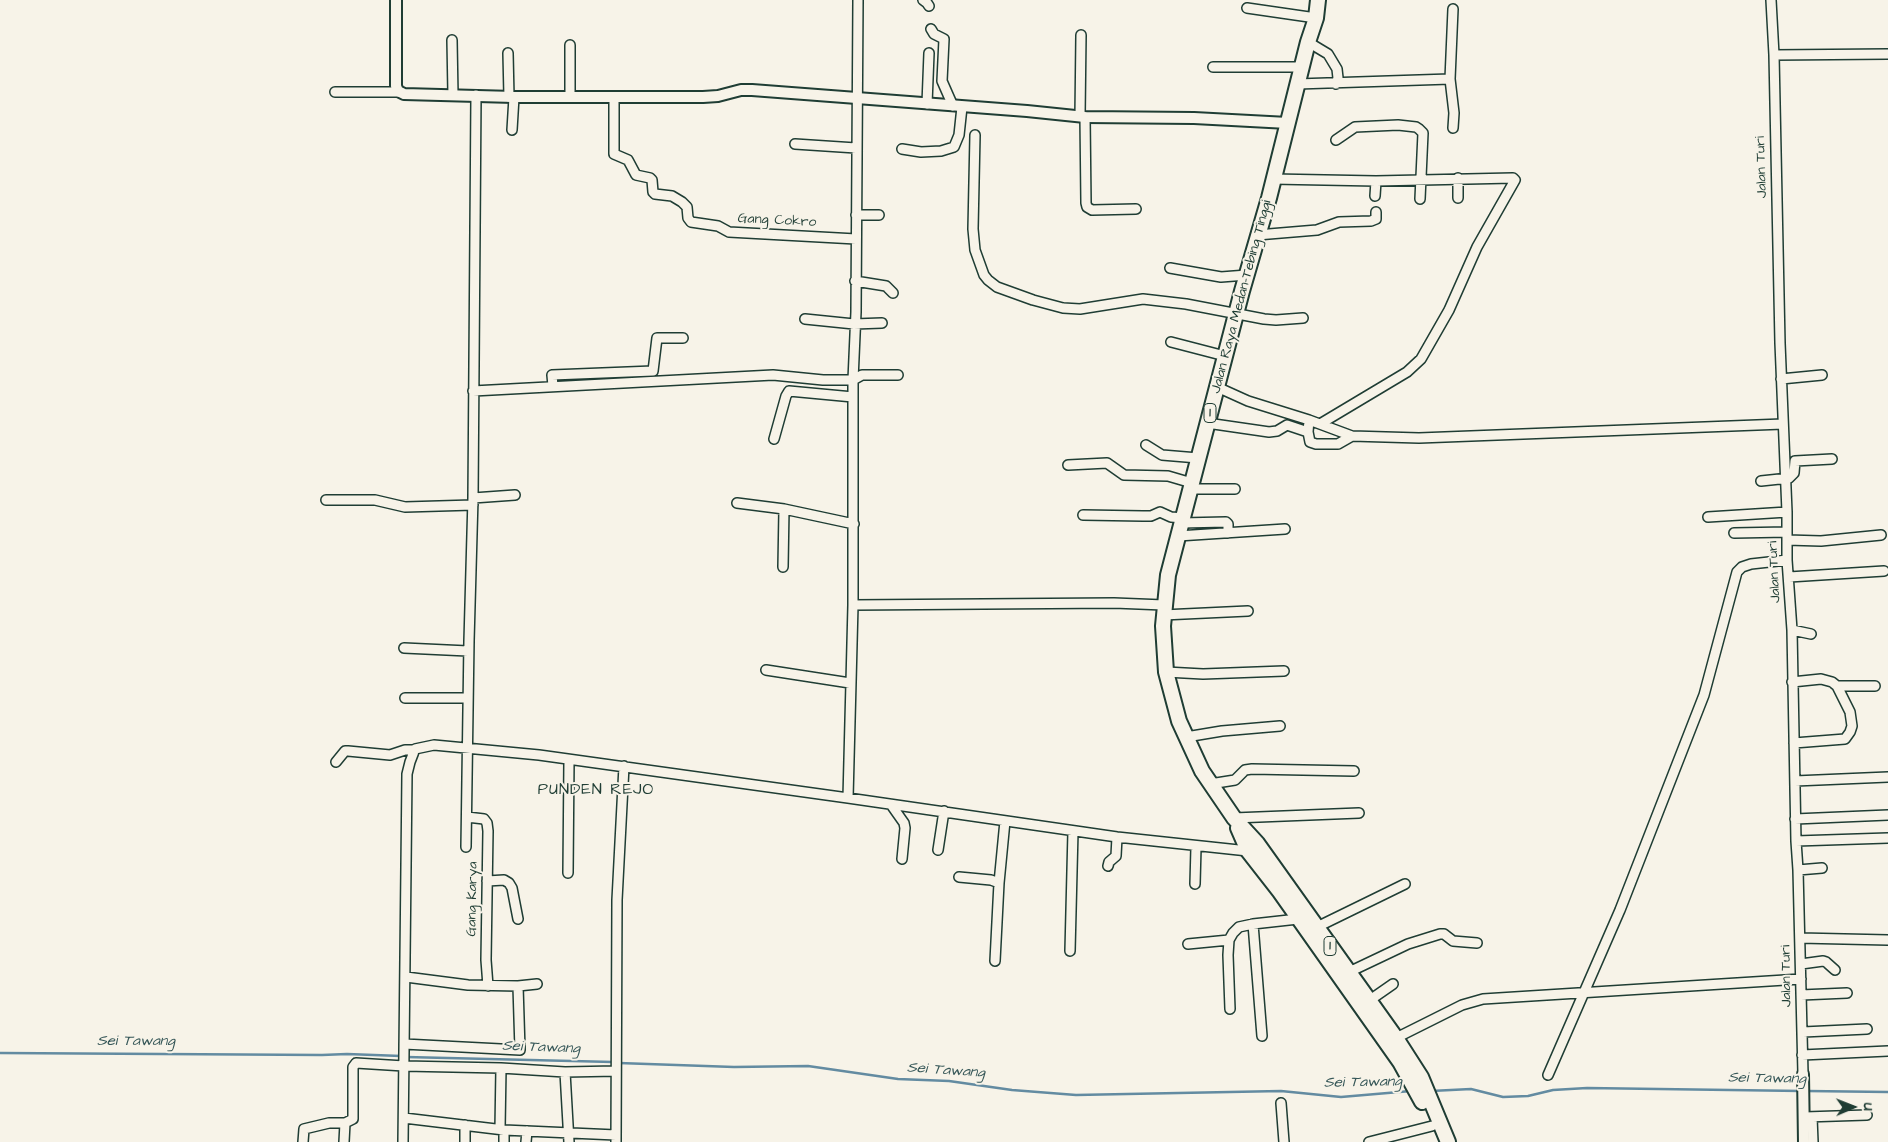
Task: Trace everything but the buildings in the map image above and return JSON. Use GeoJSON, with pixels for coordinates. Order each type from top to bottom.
{"type":"FeatureCollection","features":[{"type":"Feature","properties":{"kind":"highway","name":"Jalan Raya Medan-Tebing Tinggi"},"geometry":{"type":"LineString","coordinates":[[1318,0],[1316,18],[1301,67],[1274,179],[1257,235],[1168,575],[1164,610],[1166,672],[1179,721],[1195,759],[1234,818],[1257,843],[1396,1038],[1448,1142]]}},
{"type":"Feature","properties":{"kind":"highway","name":"Jalan Raya Medan-Tebing Tinggi"},"geometry":{"type":"LineString","coordinates":[[1234,818],[1248,851],[1400,1062],[1416,1079]]}},
{"type":"Feature","properties":{"kind":"highway","name":"Jalan Raya Medan-Tebing Tinggi"},"geometry":{"type":"LineString","coordinates":[[1424,1096],[1438,1142]]}},
{"type":"Feature","properties":{"kind":"street"},"geometry":{"type":"LineString","coordinates":[[396,0],[396,86],[400,92]]}},
{"type":"Feature","properties":{"kind":"street"},"geometry":{"type":"LineString","coordinates":[[848,798],[853,605],[853,360],[856,312],[858,0]]}},
{"type":"Feature","properties":{"kind":"street","name":"Jalan Turi"},"geometry":{"type":"LineString","coordinates":[[1771,0],[1783,424],[1792,630],[1795,819],[1803,1032],[1802,1055],[1804,1094],[1809,1117],[1804,1142]]}},
{"type":"Feature","properties":{"kind":"street"},"geometry":{"type":"LineString","coordinates":[[1247,8],[1316,18]]}},
{"type":"Feature","properties":{"kind":"street"},"geometry":{"type":"LineString","coordinates":[[1453,9],[1450,79],[1454,113],[1453,128]]}},
{"type":"Feature","properties":{"kind":"street"},"geometry":{"type":"LineString","coordinates":[[902,149],[921,152],[941,151],[954,147],[959,135],[958,106],[944,89],[942,81],[944,38],[934,34],[931,29]]}},
{"type":"Feature","properties":{"kind":"street"},"geometry":{"type":"LineString","coordinates":[[1081,35],[1087,207],[1092,210],[1136,209]]}},
{"type":"Feature","properties":{"kind":"street"},"geometry":{"type":"LineString","coordinates":[[452,40],[453,95]]}},
{"type":"Feature","properties":{"kind":"street"},"geometry":{"type":"LineString","coordinates":[[1308,42],[1328,54],[1337,69],[1338,78],[1336,84]]}},
{"type":"Feature","properties":{"kind":"street"},"geometry":{"type":"LineString","coordinates":[[570,45],[570,97]]}},
{"type":"Feature","properties":{"kind":"street"},"geometry":{"type":"LineString","coordinates":[[508,53],[512,97],[512,130]]}},
{"type":"Feature","properties":{"kind":"street"},"geometry":{"type":"LineString","coordinates":[[927,104],[929,54]]}},
{"type":"Feature","properties":{"kind":"street"},"geometry":{"type":"LineString","coordinates":[[1774,56],[1888,54]]}},
{"type":"Feature","properties":{"kind":"street"},"geometry":{"type":"LineString","coordinates":[[1213,67],[1301,67]]}},
{"type":"Feature","properties":{"kind":"street"},"geometry":{"type":"LineString","coordinates":[[1297,84],[1450,79]]}},
{"type":"Feature","properties":{"kind":"street"},"geometry":{"type":"LineString","coordinates":[[334,92],[400,92],[512,97],[704,97],[718,96],[741,90],[752,90],[1083,117],[1194,118],[1288,123]]}},
{"type":"Feature","properties":{"kind":"street"},"geometry":{"type":"LineString","coordinates":[[466,847],[468,650],[473,502],[476,95]]}},
{"type":"Feature","properties":{"kind":"street","name":"Gang Cokro"},"geometry":{"type":"LineString","coordinates":[[614,97],[614,154],[628,160],[636,175],[650,178],[653,192],[672,196],[682,202],[687,207],[688,218],[691,222],[718,226],[729,232],[856,239]]}},
{"type":"Feature","properties":{"kind":"street"},"geometry":{"type":"LineString","coordinates":[[1336,140],[1355,127],[1398,125],[1416,127],[1423,133],[1420,199]]}},
{"type":"Feature","properties":{"kind":"street"},"geometry":{"type":"LineString","coordinates":[[975,134],[973,229],[975,250],[984,275],[997,287],[1063,308],[1080,308],[1143,299],[1186,304],[1276,320],[1303,318]]}},
{"type":"Feature","properties":{"kind":"street"},"geometry":{"type":"LineString","coordinates":[[795,144],[856,148]]}},
{"type":"Feature","properties":{"kind":"street"},"geometry":{"type":"LineString","coordinates":[[1458,178],[1458,198]]}},
{"type":"Feature","properties":{"kind":"street"},"geometry":{"type":"LineString","coordinates":[[1207,423],[1269,432],[1277,431],[1287,425],[1320,424],[1407,372],[1421,359],[1449,310],[1477,247],[1515,180],[1513,178],[1376,181],[1274,179]]}},
{"type":"Feature","properties":{"kind":"street"},"geometry":{"type":"LineString","coordinates":[[1376,181],[1376,196]]}},
{"type":"Feature","properties":{"kind":"street"},"geometry":{"type":"LineString","coordinates":[[1257,235],[1317,230],[1339,222],[1371,221],[1376,219],[1376,212]]}},
{"type":"Feature","properties":{"kind":"street"},"geometry":{"type":"LineString","coordinates":[[856,215],[879,215]]}},
{"type":"Feature","properties":{"kind":"street"},"geometry":{"type":"LineString","coordinates":[[1170,268],[1221,277],[1247,275]]}},
{"type":"Feature","properties":{"kind":"street"},"geometry":{"type":"LineString","coordinates":[[855,281],[886,286],[893,293]]}},
{"type":"Feature","properties":{"kind":"street"},"geometry":{"type":"LineString","coordinates":[[805,319],[854,324],[882,323]]}},
{"type":"Feature","properties":{"kind":"street"},"geometry":{"type":"LineString","coordinates":[[553,386],[552,375],[653,371],[657,338],[683,338]]}},
{"type":"Feature","properties":{"kind":"street"},"geometry":{"type":"LineString","coordinates":[[1171,342],[1225,356]]}},
{"type":"Feature","properties":{"kind":"street"},"geometry":{"type":"LineString","coordinates":[[473,391],[773,375],[822,380],[853,380],[862,375],[898,375]]}},
{"type":"Feature","properties":{"kind":"street"},"geometry":{"type":"LineString","coordinates":[[1782,379],[1822,375]]}},
{"type":"Feature","properties":{"kind":"street"},"geometry":{"type":"LineString","coordinates":[[1217,387],[1309,425]]}},
{"type":"Feature","properties":{"kind":"street"},"geometry":{"type":"LineString","coordinates":[[774,439],[789,391],[853,397]]}},
{"type":"Feature","properties":{"kind":"street"},"geometry":{"type":"LineString","coordinates":[[1320,424],[1352,436],[1419,438],[1783,424]]}},
{"type":"Feature","properties":{"kind":"street"},"geometry":{"type":"LineString","coordinates":[[1309,425],[1310,442],[1316,444],[1338,444],[1352,436]]}},
{"type":"Feature","properties":{"kind":"street"},"geometry":{"type":"LineString","coordinates":[[1146,445],[1162,455],[1198,458]]}},
{"type":"Feature","properties":{"kind":"street"},"geometry":{"type":"LineString","coordinates":[[1761,481],[1785,480],[1792,476],[1796,461],[1832,459]]}},
{"type":"Feature","properties":{"kind":"street"},"geometry":{"type":"LineString","coordinates":[[1068,465],[1107,463],[1124,475],[1168,476],[1191,486],[1234,489]]}},
{"type":"Feature","properties":{"kind":"street"},"geometry":{"type":"LineString","coordinates":[[326,500],[383,502],[393,506],[417,507],[473,502],[515,495]]}},
{"type":"Feature","properties":{"kind":"street"},"geometry":{"type":"LineString","coordinates":[[737,503],[784,509],[854,524]]}},
{"type":"Feature","properties":{"kind":"street"},"geometry":{"type":"LineString","coordinates":[[783,566],[784,509]]}},
{"type":"Feature","properties":{"kind":"street"},"geometry":{"type":"LineString","coordinates":[[1083,515],[1152,516],[1160,512],[1171,517],[1181,525],[1228,533],[1286,529]]}},
{"type":"Feature","properties":{"kind":"street"},"geometry":{"type":"LineString","coordinates":[[1708,517],[1787,512]]}},
{"type":"Feature","properties":{"kind":"street"},"geometry":{"type":"LineString","coordinates":[[1181,525],[1226,522],[1228,524],[1228,533]]}},
{"type":"Feature","properties":{"kind":"street"},"geometry":{"type":"LineString","coordinates":[[1734,534],[1787,536],[1822,541],[1881,535]]}},
{"type":"Feature","properties":{"kind":"street"},"geometry":{"type":"LineString","coordinates":[[1548,1075],[1620,910],[1704,695],[1737,572],[1742,567],[1751,564],[1788,560]]}},
{"type":"Feature","properties":{"kind":"street"},"geometry":{"type":"LineString","coordinates":[[1789,577],[1884,571]]}},
{"type":"Feature","properties":{"kind":"street"},"geometry":{"type":"LineString","coordinates":[[853,605],[1101,603],[1164,610],[1248,611]]}},
{"type":"Feature","properties":{"kind":"street"},"geometry":{"type":"LineString","coordinates":[[1792,630],[1811,634]]}},
{"type":"Feature","properties":{"kind":"street"},"geometry":{"type":"LineString","coordinates":[[404,648],[468,650]]}},
{"type":"Feature","properties":{"kind":"street"},"geometry":{"type":"LineString","coordinates":[[766,670],[850,683]]}},
{"type":"Feature","properties":{"kind":"street"},"geometry":{"type":"LineString","coordinates":[[1166,672],[1203,674],[1284,671]]}},
{"type":"Feature","properties":{"kind":"street"},"geometry":{"type":"LineString","coordinates":[[1792,682],[1821,679],[1832,682],[1837,686],[1850,712],[1852,726],[1845,738],[1794,743]]}},
{"type":"Feature","properties":{"kind":"street"},"geometry":{"type":"LineString","coordinates":[[1837,686],[1875,686]]}},
{"type":"Feature","properties":{"kind":"street"},"geometry":{"type":"LineString","coordinates":[[405,698],[468,698]]}},
{"type":"Feature","properties":{"kind":"street"},"geometry":{"type":"LineString","coordinates":[[1186,737],[1228,730],[1280,726]]}},
{"type":"Feature","properties":{"kind":"street"},"geometry":{"type":"LineString","coordinates":[[336,762],[345,751],[390,755],[422,746],[467,747],[624,766],[892,806],[944,811],[1117,838],[1248,851]]}},
{"type":"Feature","properties":{"kind":"street"},"geometry":{"type":"LineString","coordinates":[[403,1142],[407,774],[413,750]]}},
{"type":"Feature","properties":{"kind":"street"},"geometry":{"type":"LineString","coordinates":[[568,873],[569,760]]}},
{"type":"Feature","properties":{"kind":"street"},"geometry":{"type":"LineString","coordinates":[[404,1118],[502,1130],[567,1132],[616,1139],[617,900],[624,766]]}},
{"type":"Feature","properties":{"kind":"street"},"geometry":{"type":"LineString","coordinates":[[1210,784],[1235,780],[1245,770],[1252,769],[1354,771]]}},
{"type":"Feature","properties":{"kind":"street"},"geometry":{"type":"LineString","coordinates":[[1795,781],[1888,777]]}},
{"type":"Feature","properties":{"kind":"street"},"geometry":{"type":"LineString","coordinates":[[892,806],[904,823],[905,828],[902,859]]}},
{"type":"Feature","properties":{"kind":"street"},"geometry":{"type":"LineString","coordinates":[[938,850],[944,811]]}},
{"type":"Feature","properties":{"kind":"street"},"geometry":{"type":"LineString","coordinates":[[1234,818],[1359,813]]}},
{"type":"Feature","properties":{"kind":"street"},"geometry":{"type":"LineString","coordinates":[[1795,819],[1888,815]]}},
{"type":"Feature","properties":{"kind":"street","name":"Gang Karya"},"geometry":{"type":"LineString","coordinates":[[467,817],[484,819],[487,823],[486,960],[488,986]]}},
{"type":"Feature","properties":{"kind":"street"},"geometry":{"type":"LineString","coordinates":[[995,961],[999,883],[1005,821]]}},
{"type":"Feature","properties":{"kind":"street"},"geometry":{"type":"LineString","coordinates":[[1070,951],[1073,830]]}},
{"type":"Feature","properties":{"kind":"street"},"geometry":{"type":"LineString","coordinates":[[1108,866],[1109,862],[1116,856],[1117,838]]}},
{"type":"Feature","properties":{"kind":"street"},"geometry":{"type":"LineString","coordinates":[[1796,841],[1888,838]]}},
{"type":"Feature","properties":{"kind":"street"},"geometry":{"type":"LineString","coordinates":[[1195,884],[1196,847]]}},
{"type":"Feature","properties":{"kind":"street"},"geometry":{"type":"LineString","coordinates":[[1798,870],[1822,868]]}},
{"type":"Feature","properties":{"kind":"street"},"geometry":{"type":"LineString","coordinates":[[959,877],[991,880],[999,883]]}},
{"type":"Feature","properties":{"kind":"street"},"geometry":{"type":"LineString","coordinates":[[487,881],[504,880],[509,883],[512,888],[518,919]]}},
{"type":"Feature","properties":{"kind":"street"},"geometry":{"type":"LineString","coordinates":[[1317,927],[1405,884]]}},
{"type":"Feature","properties":{"kind":"street"},"geometry":{"type":"LineString","coordinates":[[1230,1009],[1229,940],[1239,927],[1298,919]]}},
{"type":"Feature","properties":{"kind":"street"},"geometry":{"type":"LineString","coordinates":[[1253,924],[1262,1036]]}},
{"type":"Feature","properties":{"kind":"street"},"geometry":{"type":"LineString","coordinates":[[1349,972],[1415,941],[1440,934],[1444,934],[1453,941],[1477,943]]}},
{"type":"Feature","properties":{"kind":"street"},"geometry":{"type":"LineString","coordinates":[[1800,938],[1888,940]]}},
{"type":"Feature","properties":{"kind":"street"},"geometry":{"type":"LineString","coordinates":[[1188,944],[1229,940]]}},
{"type":"Feature","properties":{"kind":"street"},"geometry":{"type":"LineString","coordinates":[[1801,964],[1823,961],[1835,970]]}},
{"type":"Feature","properties":{"kind":"street"},"geometry":{"type":"LineString","coordinates":[[406,977],[468,985],[518,986],[537,984]]}},
{"type":"Feature","properties":{"kind":"street"},"geometry":{"type":"LineString","coordinates":[[1396,1038],[1472,1000],[1801,979]]}},
{"type":"Feature","properties":{"kind":"street"},"geometry":{"type":"LineString","coordinates":[[1370,1000],[1393,984]]}},
{"type":"Feature","properties":{"kind":"street"},"geometry":{"type":"LineString","coordinates":[[404,1045],[520,1050],[518,986]]}},
{"type":"Feature","properties":{"kind":"street"},"geometry":{"type":"LineString","coordinates":[[1801,995],[1847,993]]}},
{"type":"Feature","properties":{"kind":"street"},"geometry":{"type":"LineString","coordinates":[[1803,1032],[1867,1029]]}},
{"type":"Feature","properties":{"kind":"street"},"geometry":{"type":"LineString","coordinates":[[1802,1055],[1888,1051]]}},
{"type":"Feature","properties":{"kind":"street"},"geometry":{"type":"LineString","coordinates":[[303,1142],[304,1129],[329,1123],[345,1123],[353,1119],[355,1063],[565,1072],[616,1069]]}},
{"type":"Feature","properties":{"kind":"street"},"geometry":{"type":"LineString","coordinates":[[501,1068],[502,1130],[504,1142]]}},
{"type":"Feature","properties":{"kind":"street"},"geometry":{"type":"LineString","coordinates":[[565,1072],[569,1142]]}},
{"type":"Feature","properties":{"kind":"street"},"geometry":{"type":"LineString","coordinates":[[1281,1103],[1284,1142]]}},
{"type":"Feature","properties":{"kind":"street"},"geometry":{"type":"LineString","coordinates":[[1813,1142],[1809,1117],[1867,1114]]}},
{"type":"Feature","properties":{"kind":"street"},"geometry":{"type":"LineString","coordinates":[[344,1142],[345,1123]]}},
{"type":"Feature","properties":{"kind":"street"},"geometry":{"type":"LineString","coordinates":[[465,1126],[465,1142]]}},
{"type":"Feature","properties":{"kind":"street"},"geometry":{"type":"LineString","coordinates":[[1369,1142],[1432,1126]]}},
{"type":"Feature","properties":{"kind":"street"},"geometry":{"type":"LineString","coordinates":[[526,1132],[526,1142]]}},
{"type":"Feature","properties":{"kind":"waterway","name":"Sei Tawang"},"geometry":{"type":"LineString","coordinates":[[0,1053],[347,1054],[401,1056]]}},
{"type":"Feature","properties":{"kind":"waterway","name":"Sei Tawang"},"geometry":{"type":"LineString","coordinates":[[406,1057],[613,1062]]}},
{"type":"Feature","properties":{"kind":"waterway","name":"Sei Tawang"},"geometry":{"type":"LineString","coordinates":[[619,1063],[734,1067],[808,1066],[898,1079],[949,1081],[1012,1090],[1076,1095],[1281,1091],[1341,1097],[1411,1091]]}},
{"type":"Feature","properties":{"kind":"waterway","name":"Sei Tawang"},"geometry":{"type":"LineString","coordinates":[[1431,1091],[1471,1089],[1503,1097],[1528,1096],[1553,1090],[1587,1088],[1801,1091]]}},
{"type":"Feature","properties":{"kind":"waterway","name":"Sei Tawang"},"geometry":{"type":"LineString","coordinates":[[1807,1091],[1888,1092]]}},
{"type":"Feature","properties":{"kind":"district","name":"PUNDEN REJO"},"geometry":{"type":"Point","coordinates":[596,791]}}]}
